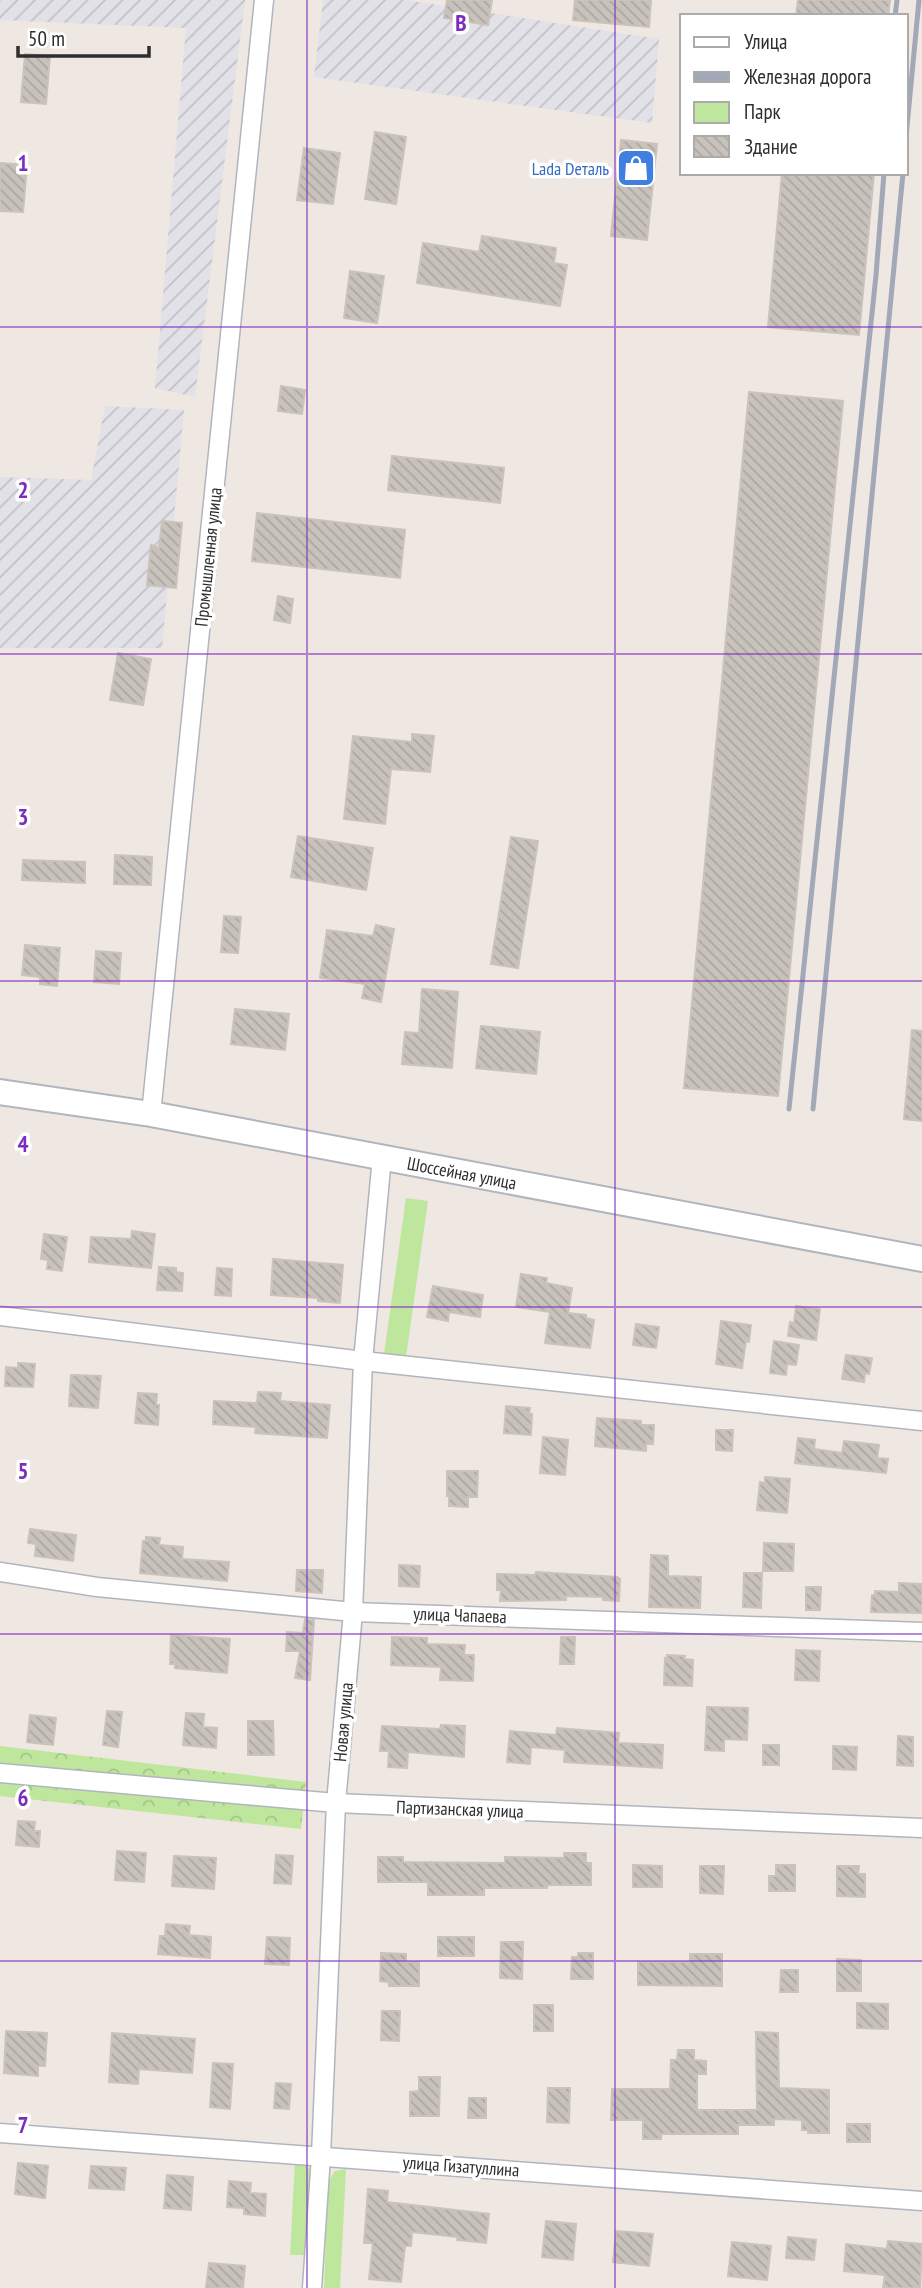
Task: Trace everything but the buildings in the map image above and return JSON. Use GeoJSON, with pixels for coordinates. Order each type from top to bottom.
{"type":"FeatureCollection","features":[{"type":"Feature","properties":{"kind":"main road","name":"Шоссейная улица"},"geometry":{"type":"LineString","coordinates":[[0,1092],[151,1114],[922,1259]]}},
{"type":"Feature","properties":{"kind":"street","name":"Промышленная улица"},"geometry":{"type":"LineString","coordinates":[[151,1114],[264,0]]}},
{"type":"Feature","properties":{"kind":"street","name":"Новая улица"},"geometry":{"type":"LineString","coordinates":[[312,2288],[321,2156],[336,1803],[352,1612],[363,1361],[383,1157]]}},
{"type":"Feature","properties":{"kind":"street"},"geometry":{"type":"LineString","coordinates":[[0,1316],[363,1361],[922,1421]]}},
{"type":"Feature","properties":{"kind":"street","name":"улица Чапаева"},"geometry":{"type":"LineString","coordinates":[[0,1572],[97,1587],[352,1612],[922,1632]]}},
{"type":"Feature","properties":{"kind":"street","name":"Партизанская улица"},"geometry":{"type":"LineString","coordinates":[[0,1773],[336,1803],[922,1828]]}},
{"type":"Feature","properties":{"kind":"street","name":"улица Гизатуллина"},"geometry":{"type":"LineString","coordinates":[[0,2133],[922,2201]]}},
{"type":"Feature","properties":{"kind":"shaded area"},"geometry":{"type":"Polygon","coordinates":[[[0,0],[245,0],[195,397],[155,388],[186,28],[0,20],[0,0]]]}},
{"type":"Feature","properties":{"kind":"shaded area"},"geometry":{"type":"Polygon","coordinates":[[[323,0],[405,0],[659,39],[652,123],[314,77],[323,0]]]}},
{"type":"Feature","properties":{"kind":"shaded area"},"geometry":{"type":"Polygon","coordinates":[[[105,406],[184,410],[162,648],[0,648],[0,477],[91,480],[105,406]]]}},
{"type":"Feature","properties":{"kind":"green space"},"geometry":{"type":"Polygon","coordinates":[[[406,1198],[428,1201],[406,1357],[384,1354],[406,1198]]]}},
{"type":"Feature","properties":{"kind":"green space"},"geometry":{"type":"Polygon","coordinates":[[[0,1746],[306,1782],[301,1829],[0,1796],[0,1746]]]}},
{"type":"Feature","properties":{"kind":"green space"},"geometry":{"type":"Polygon","coordinates":[[[295,2161],[310,2170],[305,2255],[290,2255],[295,2161]]]}},
{"type":"Feature","properties":{"kind":"green space"},"geometry":{"type":"Polygon","coordinates":[[[346,2169],[340,2288],[324,2288],[328,2182],[335,2171],[346,2169]]]}},
{"type":"Feature","properties":{"kind":"railway"},"geometry":{"type":"LineString","coordinates":[[895,14],[897,0]]}},
{"type":"Feature","properties":{"kind":"railway"},"geometry":{"type":"LineString","coordinates":[[908,116],[919,0]]}},
{"type":"Feature","properties":{"kind":"railway"},"geometry":{"type":"LineString","coordinates":[[789,1109],[876,275],[884,175]]}},
{"type":"Feature","properties":{"kind":"railway"},"geometry":{"type":"LineString","coordinates":[[813,1109],[903,175]]}},
{"type":"Feature","properties":{"kind":"place","name":"Lada Dеталь"},"geometry":{"type":"Point","coordinates":[636,168]}}]}
